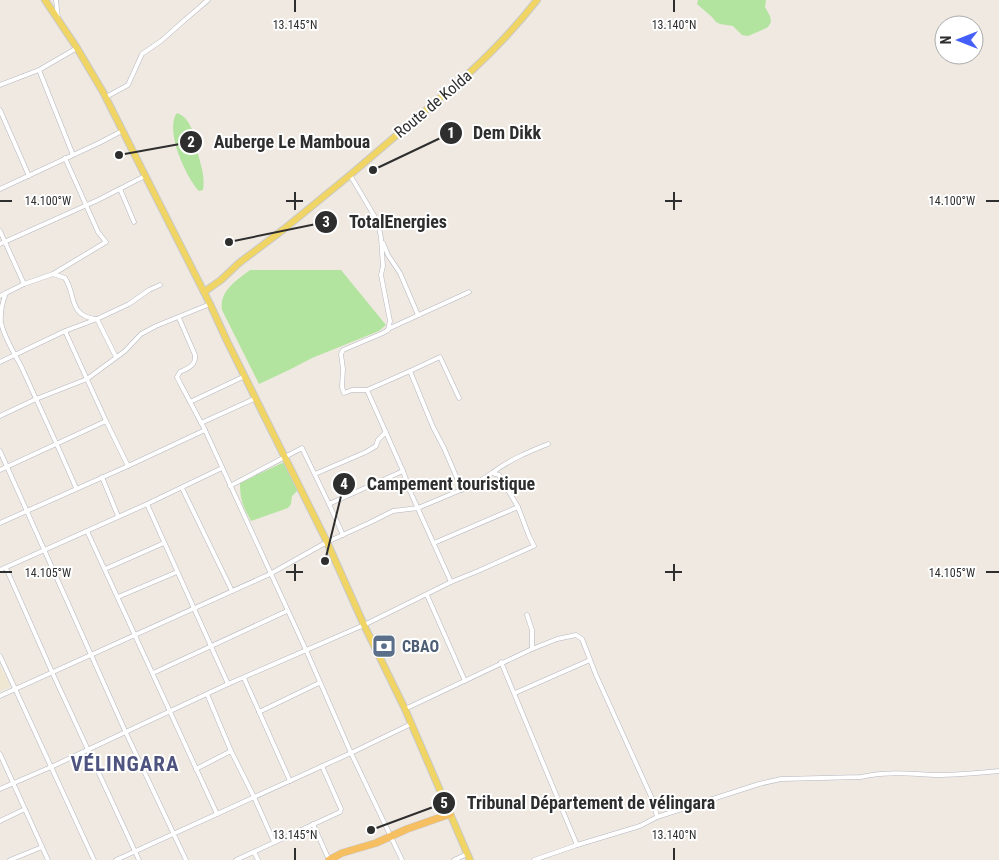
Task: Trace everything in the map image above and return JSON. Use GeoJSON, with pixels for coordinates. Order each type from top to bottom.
{"type":"FeatureCollection","features":[{"type":"Feature","properties":{"kind":"highway"},"geometry":{"type":"LineString","coordinates":[[329,860],[342,853],[376,843],[450,814]]}},
{"type":"Feature","properties":{"kind":"main road"},"geometry":{"type":"LineString","coordinates":[[45,0],[77,48],[106,97],[286,457],[405,710],[469,857]]}},
{"type":"Feature","properties":{"kind":"main road","name":"Route de Kolda"},"geometry":{"type":"LineString","coordinates":[[204,292],[350,175],[480,64],[537,0]]}},
{"type":"Feature","properties":{"kind":"street"},"geometry":{"type":"LineString","coordinates":[[56,0],[58,19]]}},
{"type":"Feature","properties":{"kind":"street"},"geometry":{"type":"LineString","coordinates":[[106,97],[128,85],[142,54],[161,41],[208,0]]}},
{"type":"Feature","properties":{"kind":"street"},"geometry":{"type":"LineString","coordinates":[[0,85],[39,70],[77,48]]}},
{"type":"Feature","properties":{"kind":"street"},"geometry":{"type":"LineString","coordinates":[[39,70],[73,155]]}},
{"type":"Feature","properties":{"kind":"street"},"geometry":{"type":"LineString","coordinates":[[0,110],[28,176]]}},
{"type":"Feature","properties":{"kind":"street"},"geometry":{"type":"LineString","coordinates":[[0,189],[123,130]]}},
{"type":"Feature","properties":{"kind":"street"},"geometry":{"type":"LineString","coordinates":[[0,296],[24,284],[53,274],[106,242],[98,232],[65,158]]}},
{"type":"Feature","properties":{"kind":"street"},"geometry":{"type":"LineString","coordinates":[[350,175],[378,222],[383,266],[381,275],[390,322],[388,328]]}},
{"type":"Feature","properties":{"kind":"street"},"geometry":{"type":"LineString","coordinates":[[2,243],[98,200],[146,176]]}},
{"type":"Feature","properties":{"kind":"street"},"geometry":{"type":"LineString","coordinates":[[120,189],[134,222]]}},
{"type":"Feature","properties":{"kind":"street"},"geometry":{"type":"LineString","coordinates":[[0,231],[2,243],[24,284]]}},
{"type":"Feature","properties":{"kind":"street"},"geometry":{"type":"LineString","coordinates":[[381,238],[388,255],[400,273],[418,315]]}},
{"type":"Feature","properties":{"kind":"street"},"geometry":{"type":"LineString","coordinates":[[53,274],[65,278],[70,287],[72,298],[80,312],[87,318],[97,319]]}},
{"type":"Feature","properties":{"kind":"street"},"geometry":{"type":"LineString","coordinates":[[0,362],[65,331],[129,304],[160,285]]}},
{"type":"Feature","properties":{"kind":"street"},"geometry":{"type":"LineString","coordinates":[[459,398],[440,357],[367,390],[352,390],[344,393],[342,387],[343,369],[341,354],[343,350],[383,333],[388,328],[469,292]]}},
{"type":"Feature","properties":{"kind":"street"},"geometry":{"type":"LineString","coordinates":[[6,293],[0,305],[1,323],[76,488]]}},
{"type":"Feature","properties":{"kind":"street"},"geometry":{"type":"LineString","coordinates":[[0,416],[36,399],[87,379],[125,351],[141,334],[210,304]]}},
{"type":"Feature","properties":{"kind":"street"},"geometry":{"type":"LineString","coordinates":[[179,318],[195,355],[195,360],[194,364],[180,372],[178,377],[205,430],[351,753],[402,860]]}},
{"type":"Feature","properties":{"kind":"street"},"geometry":{"type":"LineString","coordinates":[[97,319],[116,358]]}},
{"type":"Feature","properties":{"kind":"street"},"geometry":{"type":"LineString","coordinates":[[65,331],[128,466]]}},
{"type":"Feature","properties":{"kind":"street"},"geometry":{"type":"LineString","coordinates":[[410,371],[462,490]]}},
{"type":"Feature","properties":{"kind":"street"},"geometry":{"type":"LineString","coordinates":[[190,402],[245,376]]}},
{"type":"Feature","properties":{"kind":"street"},"geometry":{"type":"LineString","coordinates":[[367,390],[451,582]]}},
{"type":"Feature","properties":{"kind":"street"},"geometry":{"type":"LineString","coordinates":[[201,423],[256,398]]}},
{"type":"Feature","properties":{"kind":"street"},"geometry":{"type":"LineString","coordinates":[[0,470],[106,421]]}},
{"type":"Feature","properties":{"kind":"street"},"geometry":{"type":"LineString","coordinates":[[0,522],[205,430]]}},
{"type":"Feature","properties":{"kind":"street"},"geometry":{"type":"LineString","coordinates":[[315,474],[366,452],[376,446],[378,440],[386,432]]}},
{"type":"Feature","properties":{"kind":"street"},"geometry":{"type":"LineString","coordinates":[[0,696],[232,592],[270,574],[327,542],[393,512],[418,508],[462,490],[475,484],[509,461],[548,444]]}},
{"type":"Feature","properties":{"kind":"street"},"geometry":{"type":"LineString","coordinates":[[230,486],[302,448],[343,535]]}},
{"type":"Feature","properties":{"kind":"street"},"geometry":{"type":"LineString","coordinates":[[0,451],[126,732],[186,860]]}},
{"type":"Feature","properties":{"kind":"street"},"geometry":{"type":"LineString","coordinates":[[0,570],[222,468]]}},
{"type":"Feature","properties":{"kind":"street"},"geometry":{"type":"LineString","coordinates":[[329,504],[403,471]]}},
{"type":"Feature","properties":{"kind":"street"},"geometry":{"type":"LineString","coordinates":[[0,788],[88,750],[228,684],[364,625],[451,582],[534,546],[518,508],[499,475],[492,473]]}},
{"type":"Feature","properties":{"kind":"street"},"geometry":{"type":"LineString","coordinates":[[102,477],[118,516]]}},
{"type":"Feature","properties":{"kind":"street"},"geometry":{"type":"LineString","coordinates":[[182,488],[232,592]]}},
{"type":"Feature","properties":{"kind":"street"},"geometry":{"type":"LineString","coordinates":[[147,504],[228,684]]}},
{"type":"Feature","properties":{"kind":"street"},"geometry":{"type":"LineString","coordinates":[[434,543],[518,508]]}},
{"type":"Feature","properties":{"kind":"street"},"geometry":{"type":"LineString","coordinates":[[87,531],[217,814]]}},
{"type":"Feature","properties":{"kind":"street"},"geometry":{"type":"LineString","coordinates":[[105,569],[164,543]]}},
{"type":"Feature","properties":{"kind":"street"},"geometry":{"type":"LineString","coordinates":[[6,568],[139,860]]}},
{"type":"Feature","properties":{"kind":"street"},"geometry":{"type":"LineString","coordinates":[[118,597],[177,572]]}},
{"type":"Feature","properties":{"kind":"street"},"geometry":{"type":"LineString","coordinates":[[427,595],[465,681]]}},
{"type":"Feature","properties":{"kind":"street"},"geometry":{"type":"LineString","coordinates":[[153,673],[287,611]]}},
{"type":"Feature","properties":{"kind":"street"},"geometry":{"type":"LineString","coordinates":[[527,615],[532,630],[532,649]]}},
{"type":"Feature","properties":{"kind":"street"},"geometry":{"type":"LineString","coordinates":[[405,710],[502,662],[557,639],[576,635],[582,638],[654,803],[657,817]]}},
{"type":"Feature","properties":{"kind":"street"},"geometry":{"type":"LineString","coordinates":[[0,656],[94,860]]}},
{"type":"Feature","properties":{"kind":"street"},"geometry":{"type":"LineString","coordinates":[[515,692],[590,660]]}},
{"type":"Feature","properties":{"kind":"street"},"geometry":{"type":"LineString","coordinates":[[502,662],[577,845]]}},
{"type":"Feature","properties":{"kind":"street"},"geometry":{"type":"LineString","coordinates":[[244,678],[290,781]]}},
{"type":"Feature","properties":{"kind":"street"},"geometry":{"type":"LineString","coordinates":[[259,712],[319,683]]}},
{"type":"Feature","properties":{"kind":"street"},"geometry":{"type":"LineString","coordinates":[[207,694],[231,751],[274,842]]}},
{"type":"Feature","properties":{"kind":"street"},"geometry":{"type":"LineString","coordinates":[[116,860],[411,724]]}},
{"type":"Feature","properties":{"kind":"street"},"geometry":{"type":"LineString","coordinates":[[196,769],[231,751]]}},
{"type":"Feature","properties":{"kind":"street"},"geometry":{"type":"LineString","coordinates":[[0,754],[48,860]]}},
{"type":"Feature","properties":{"kind":"street"},"geometry":{"type":"LineString","coordinates":[[236,860],[340,812],[322,766]]}},
{"type":"Feature","properties":{"kind":"street"},"geometry":{"type":"LineString","coordinates":[[534,860],[640,826],[657,817],[759,784],[781,779],[861,777],[889,773],[956,774],[999,771]]}},
{"type":"Feature","properties":{"kind":"street"},"geometry":{"type":"LineString","coordinates":[[0,821],[25,809]]}},
{"type":"Feature","properties":{"kind":"street"},"geometry":{"type":"LineString","coordinates":[[313,824],[329,860]]}},
{"type":"Feature","properties":{"kind":"street"},"geometry":{"type":"LineString","coordinates":[[10,860],[42,847]]}},
{"type":"Feature","properties":{"kind":"street"},"geometry":{"type":"LineString","coordinates":[[254,852],[258,860]]}},
{"type":"Feature","properties":{"kind":"street"},"geometry":{"type":"LineString","coordinates":[[454,860],[469,857]]}},
{"type":"Feature","properties":{"kind":"shaded area"},"geometry":{"type":"Polygon","coordinates":[[[0,665],[10,686],[0,691],[0,665]]]}},
{"type":"Feature","properties":{"kind":"green space"},"geometry":{"type":"Polygon","coordinates":[[[698,0],[766,0],[765,7],[771,22],[768,27],[762,30],[748,36],[742,35],[733,26],[716,22],[697,4],[698,0]]]}},
{"type":"Feature","properties":{"kind":"green space"},"geometry":{"type":"Polygon","coordinates":[[[177,113],[187,120],[193,132],[203,174],[203,190],[199,191],[194,185],[178,153],[173,130],[177,113]]]}},
{"type":"Feature","properties":{"kind":"green space"},"geometry":{"type":"Polygon","coordinates":[[[250,270],[341,270],[386,325],[379,331],[312,358],[259,384],[222,310],[223,297],[226,292],[250,270]]]}},
{"type":"Feature","properties":{"kind":"green space"},"geometry":{"type":"Polygon","coordinates":[[[282,463],[286,464],[298,490],[292,496],[291,504],[288,508],[251,521],[242,503],[240,483],[282,463]]]}},
{"type":"Feature","properties":{"kind":"place","name":"Auberge Le Mamboua"},"geometry":{"type":"Point","coordinates":[119,155]}},
{"type":"Feature","properties":{"kind":"place","name":"Dem Dikk"},"geometry":{"type":"Point","coordinates":[373,170]}},
{"type":"Feature","properties":{"kind":"place","name":"TotalEnergies"},"geometry":{"type":"Point","coordinates":[229,242]}},
{"type":"Feature","properties":{"kind":"place","name":"Campement touristique"},"geometry":{"type":"Point","coordinates":[325,561]}},
{"type":"Feature","properties":{"kind":"place","name":"CBAO"},"geometry":{"type":"Point","coordinates":[384,646]}},
{"type":"Feature","properties":{"kind":"place","name":"Tribunal Département de vélingara"},"geometry":{"type":"Point","coordinates":[371,830]}},
{"type":"Feature","properties":{"kind":"district","name":"VÉLINGARA"},"geometry":{"type":"Point","coordinates":[125,764]}}]}
